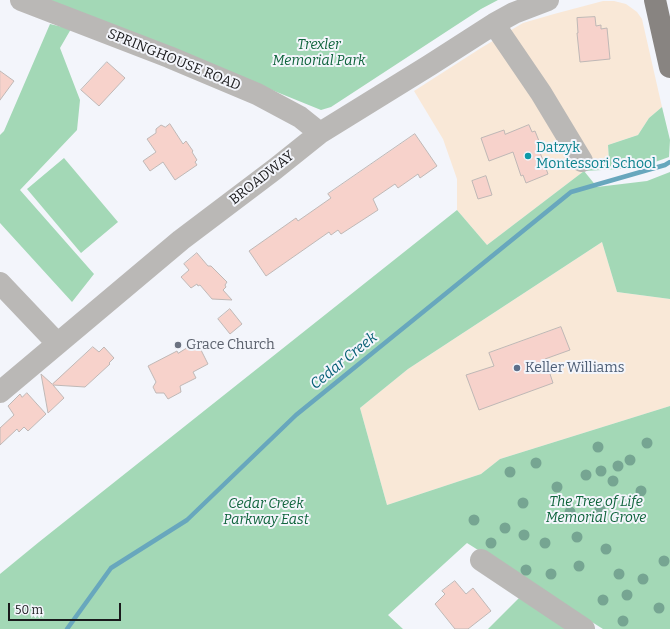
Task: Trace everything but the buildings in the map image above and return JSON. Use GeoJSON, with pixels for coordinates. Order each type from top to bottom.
{"type":"FeatureCollection","features":[{"type":"Feature","properties":{"kind":"main road"},"geometry":{"type":"LineString","coordinates":[[655,0],[670,67]]}},
{"type":"Feature","properties":{"kind":"street","name":"SPRINGHOUSE ROAD"},"geometry":{"type":"LineString","coordinates":[[21,0],[169,57],[257,94],[300,117],[320,133]]}},
{"type":"Feature","properties":{"kind":"street","name":"BROADWAY"},"geometry":{"type":"LineString","coordinates":[[0,392],[181,240],[320,133],[494,24],[514,13],[548,0]]}},
{"type":"Feature","properties":{"kind":"street"},"geometry":{"type":"LineString","coordinates":[[494,24],[541,93],[582,161]]}},
{"type":"Feature","properties":{"kind":"street"},"geometry":{"type":"LineString","coordinates":[[0,283],[57,343]]}},
{"type":"Feature","properties":{"kind":"street"},"geometry":{"type":"LineString","coordinates":[[481,560],[584,629]]}},
{"type":"Feature","properties":{"kind":"shaded area"},"geometry":{"type":"Polygon","coordinates":[[[603,1],[614,1],[626,4],[637,12],[642,19],[662,107],[649,118],[638,135],[608,145],[609,160],[591,164],[584,171],[487,245],[457,210],[457,179],[443,139],[414,91],[523,23],[603,1]]]}},
{"type":"Feature","properties":{"kind":"shaded area"},"geometry":{"type":"Polygon","coordinates":[[[602,242],[617,292],[670,299],[670,406],[500,459],[481,474],[387,505],[360,408],[408,369],[602,242]]]}},
{"type":"Feature","properties":{"kind":"green space","name":"Trexler Memorial Park"},"geometry":{"type":"Polygon","coordinates":[[[50,0],[498,0],[481,9],[331,107],[321,110],[50,0]]]}},
{"type":"Feature","properties":{"kind":"green space"},"geometry":{"type":"Polygon","coordinates":[[[50,24],[71,29],[60,48],[80,100],[77,130],[20,190],[94,274],[72,302],[0,223],[0,135],[4,131],[50,24]]]}},
{"type":"Feature","properties":{"kind":"green space"},"geometry":{"type":"Polygon","coordinates":[[[662,107],[670,140],[669,157],[644,166],[584,171],[591,163],[609,160],[608,145],[638,135],[649,118],[662,107]]]}},
{"type":"Feature","properties":{"kind":"green space"},"geometry":{"type":"Polygon","coordinates":[[[64,158],[118,222],[81,253],[27,189],[64,158]]]}},
{"type":"Feature","properties":{"kind":"green space","name":"Cedar Creek Parkway East"},"geometry":{"type":"Polygon","coordinates":[[[584,171],[597,187],[647,181],[670,172],[670,299],[617,292],[602,242],[408,369],[360,408],[387,505],[481,474],[500,459],[670,406],[670,629],[603,629],[467,543],[388,615],[403,629],[0,629],[0,574],[457,210],[487,245],[584,171]]]}},
{"type":"Feature","properties":{"kind":"green space"},"geometry":{"type":"Polygon","coordinates":[[[521,596],[572,629],[488,629],[521,596]]]}},
{"type":"Feature","properties":{"kind":"waterway","name":"Cedar Creek"},"geometry":{"type":"LineString","coordinates":[[67,629],[111,568],[187,520],[296,415],[571,192],[665,165],[670,162]]}},
{"type":"Feature","properties":{"kind":"place","name":"Datzyk Montessori School"},"geometry":{"type":"Point","coordinates":[528,156]}},
{"type":"Feature","properties":{"kind":"place","name":"Grace Church"},"geometry":{"type":"Point","coordinates":[178,345]}},
{"type":"Feature","properties":{"kind":"place","name":"Keller Williams"},"geometry":{"type":"Point","coordinates":[517,368]}},
{"type":"Feature","properties":{"kind":"park label","name":"The Tree of Life Memorial Grove"},"geometry":{"type":"Point","coordinates":[596,510]}}]}
